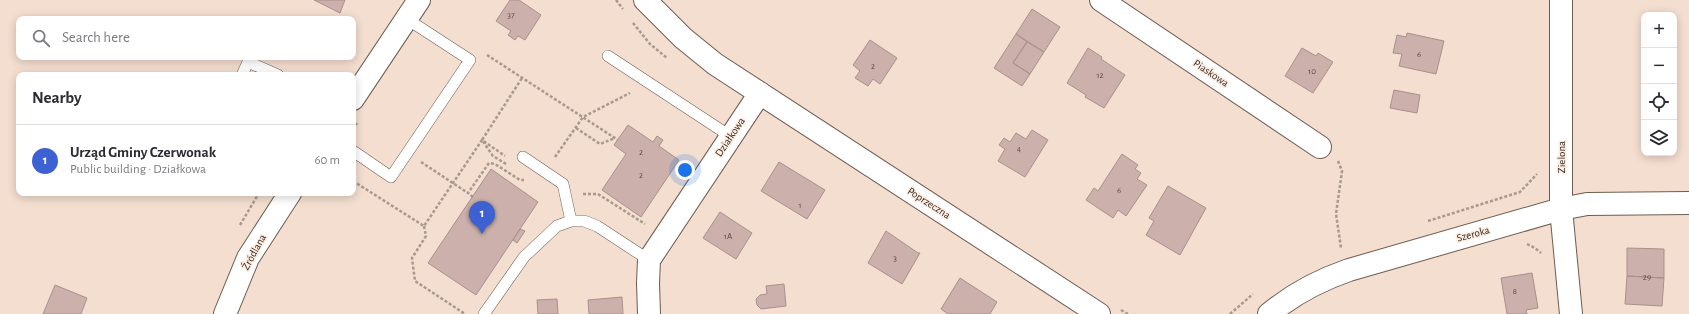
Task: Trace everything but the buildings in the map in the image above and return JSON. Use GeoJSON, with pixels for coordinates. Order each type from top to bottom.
{"type":"FeatureCollection","features":[{"type":"Feature","properties":{"kind":"street"},"geometry":{"type":"LineString","coordinates":[[356,94],[419,0]]}},
{"type":"Feature","properties":{"kind":"street"},"geometry":{"type":"LineString","coordinates":[[646,0],[683,38],[715,64],[760,93]]}},
{"type":"Feature","properties":{"kind":"street","name":"Piaskowa"},"geometry":{"type":"LineString","coordinates":[[1101,0],[1320,147]]}},
{"type":"Feature","properties":{"kind":"street","name":"Zielona"},"geometry":{"type":"LineString","coordinates":[[1561,0],[1561,209],[1571,314]]}},
{"type":"Feature","properties":{"kind":"street","name":"Działkowa"},"geometry":{"type":"LineString","coordinates":[[650,314],[648,283],[649,260],[760,93]]}},
{"type":"Feature","properties":{"kind":"street","name":"Poprzeczna"},"geometry":{"type":"LineString","coordinates":[[760,93],[1098,314]]}},
{"type":"Feature","properties":{"kind":"street","name":"Źródlana"},"geometry":{"type":"LineString","coordinates":[[225,314],[248,258],[288,196]]}},
{"type":"Feature","properties":{"kind":"street","name":"Szeroka"},"geometry":{"type":"LineString","coordinates":[[1269,314],[1302,291],[1322,280],[1349,270],[1561,209],[1587,204],[1689,203]]}},
{"type":"Feature","properties":{"kind":"lane"},"geometry":{"type":"LineString","coordinates":[[356,154],[391,177],[470,60],[406,19]]}},
{"type":"Feature","properties":{"kind":"lane"},"geometry":{"type":"LineString","coordinates":[[608,56],[730,136]]}},
{"type":"Feature","properties":{"kind":"lane"},"geometry":{"type":"LineString","coordinates":[[243,72],[248,62],[271,72]]}},
{"type":"Feature","properties":{"kind":"lane"},"geometry":{"type":"LineString","coordinates":[[523,158],[562,184],[571,220]]}},
{"type":"Feature","properties":{"kind":"lane"},"geometry":{"type":"LineString","coordinates":[[484,314],[524,257],[557,226],[571,220],[584,221],[597,226],[649,260]]}},
{"type":"Feature","properties":{"kind":"path"},"geometry":{"type":"LineString","coordinates":[[485,53],[616,139],[600,144],[576,128]]}},
{"type":"Feature","properties":{"kind":"path"},"geometry":{"type":"LineString","coordinates":[[465,314],[415,281],[412,258],[426,236],[424,226],[522,78]]}},
{"type":"Feature","properties":{"kind":"path"},"geometry":{"type":"LineString","coordinates":[[544,172],[583,117],[648,83]]}},
{"type":"Feature","properties":{"kind":"path"},"geometry":{"type":"LineString","coordinates":[[482,140],[508,158]]}},
{"type":"Feature","properties":{"kind":"path"},"geometry":{"type":"LineString","coordinates":[[482,140],[493,156],[512,168]]}},
{"type":"Feature","properties":{"kind":"path"},"geometry":{"type":"LineString","coordinates":[[1320,147],[1338,160],[1342,170],[1336,214],[1341,248],[1349,270]]}},
{"type":"Feature","properties":{"kind":"path"},"geometry":{"type":"LineString","coordinates":[[408,153],[473,197]]}},
{"type":"Feature","properties":{"kind":"path"},"geometry":{"type":"LineString","coordinates":[[468,193],[489,164],[494,164],[520,180],[524,181],[524,176]]}},
{"type":"Feature","properties":{"kind":"path"},"geometry":{"type":"LineString","coordinates":[[356,183],[424,226]]}},
{"type":"Feature","properties":{"kind":"path"},"geometry":{"type":"LineString","coordinates":[[565,195],[598,194],[664,236]]}},
{"type":"Feature","properties":{"kind":"path"},"geometry":{"type":"LineString","coordinates":[[1525,243],[1535,248],[1546,258]]}},
{"type":"Feature","properties":{"kind":"path"},"geometry":{"type":"LineString","coordinates":[[1230,314],[1233,312],[1235,314]]}},
{"type":"Feature","properties":{"kind":"place","name":"Urząd Gminy Czerwonak"},"geometry":{"type":"Point","coordinates":[482,234]}}]}
